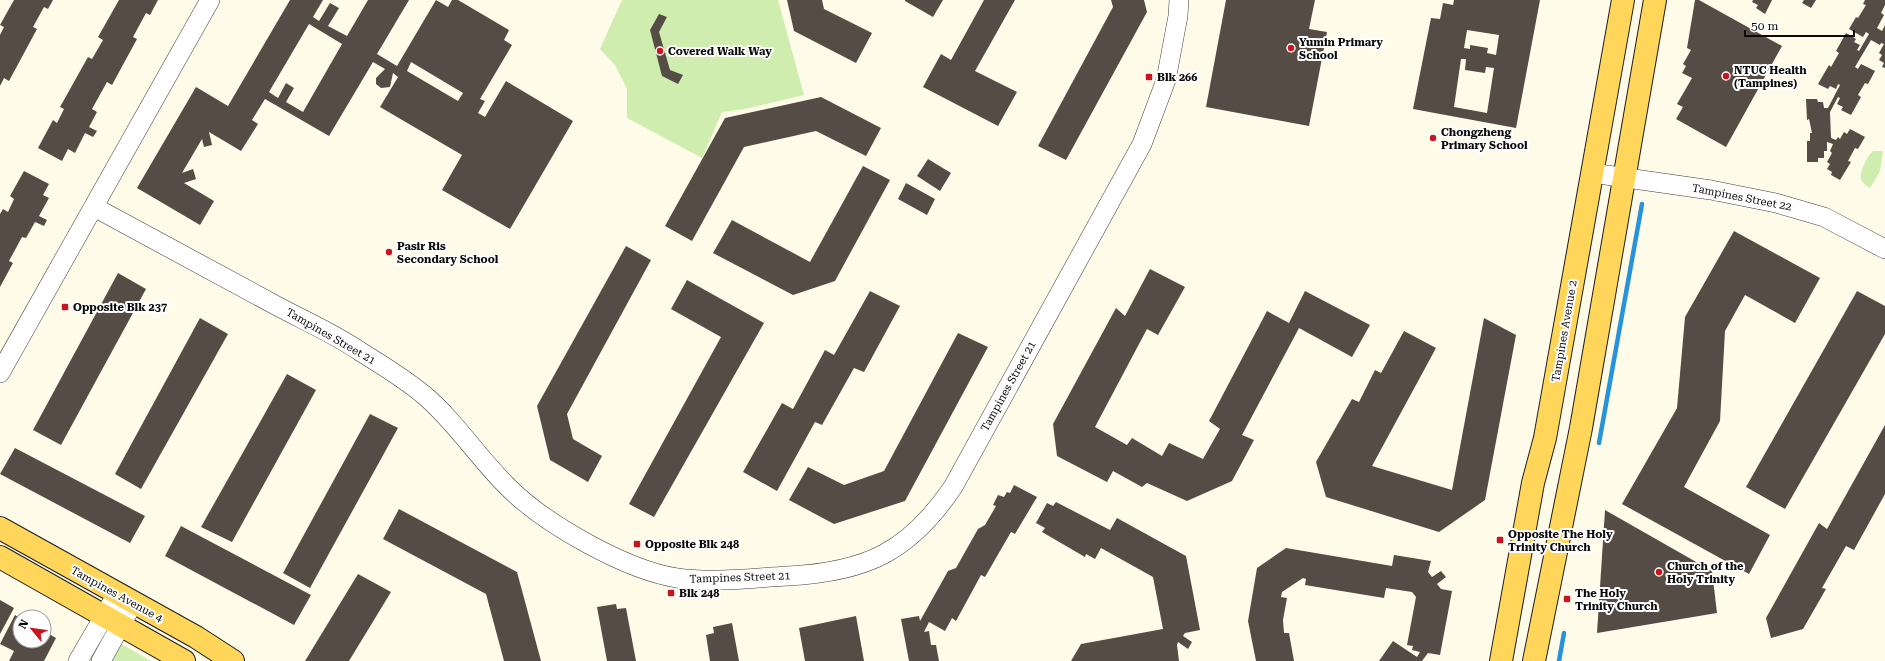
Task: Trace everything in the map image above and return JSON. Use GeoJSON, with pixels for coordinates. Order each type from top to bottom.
{"type":"FeatureCollection","features":[{"type":"Feature","properties":{"kind":"main road","name":"Tampines Avenue 2"},"geometry":{"type":"LineString","coordinates":[[1501,661],[1533,484],[1545,438],[1623,0]]}},
{"type":"Feature","properties":{"kind":"main road"},"geometry":{"type":"LineString","coordinates":[[1534,661],[1581,428],[1655,0]]}},
{"type":"Feature","properties":{"kind":"main road"},"geometry":{"type":"LineString","coordinates":[[1555,381],[1568,344],[1578,331],[1584,328],[1598,331]]}},
{"type":"Feature","properties":{"kind":"main road","name":"Tampines Avenue 4"},"geometry":{"type":"LineString","coordinates":[[0,528],[196,638],[233,661]]}},
{"type":"Feature","properties":{"kind":"main road"},"geometry":{"type":"LineString","coordinates":[[0,557],[184,661]]}},
{"type":"Feature","properties":{"kind":"street"},"geometry":{"type":"LineString","coordinates":[[0,373],[210,0]]}},
{"type":"Feature","properties":{"kind":"street","name":"Tampines Street 21"},"geometry":{"type":"LineString","coordinates":[[94,207],[360,350],[424,395],[461,433],[506,485],[526,503],[545,517],[587,543],[640,568],[678,578],[725,579],[830,572],[872,560],[906,541],[937,510],[953,487],[1142,144],[1166,80],[1178,16],[1179,0]]}},
{"type":"Feature","properties":{"kind":"street","name":"Tampines Street 22"},"geometry":{"type":"LineString","coordinates":[[1592,173],[1753,197],[1799,208],[1824,217],[1885,249]]}},
{"type":"Feature","properties":{"kind":"street"},"geometry":{"type":"LineString","coordinates":[[78,661],[113,620],[125,598]]}},
{"type":"Feature","properties":{"kind":"street"},"geometry":{"type":"LineString","coordinates":[[101,661],[113,620]]}},
{"type":"Feature","properties":{"kind":"green space"},"geometry":{"type":"Polygon","coordinates":[[[622,0],[778,0],[804,95],[745,109],[722,112],[702,158],[627,118],[627,89],[615,65],[600,49],[622,0]]]}},
{"type":"Feature","properties":{"kind":"green space"},"geometry":{"type":"Polygon","coordinates":[[[1874,151],[1883,151],[1880,171],[1870,188],[1862,182],[1861,176],[1867,159],[1874,151]]]}},
{"type":"Feature","properties":{"kind":"green space"},"geometry":{"type":"Polygon","coordinates":[[[116,641],[151,661],[104,661],[116,641]]]}},
{"type":"Feature","properties":{"kind":"building"},"geometry":{"type":"Polygon","coordinates":[[[14,0],[53,0],[48,9],[44,7],[33,27],[37,29],[9,81],[4,78],[0,86],[0,35],[4,27],[0,25],[14,0]]]}},
{"type":"Feature","properties":{"kind":"building"},"geometry":{"type":"Polygon","coordinates":[[[119,0],[158,0],[150,15],[146,13],[133,37],[137,39],[112,85],[107,82],[92,109],[97,112],[89,127],[97,131],[93,137],[85,133],[75,153],[68,149],[62,161],[38,148],[53,120],[57,123],[64,109],[60,107],[88,57],[92,59],[103,40],[98,37],[119,0]]]}},
{"type":"Feature","properties":{"kind":"building"},"geometry":{"type":"Polygon","coordinates":[[[290,0],[323,0],[313,17],[319,21],[330,3],[339,8],[328,26],[347,36],[368,0],[409,0],[377,54],[397,66],[436,0],[448,7],[452,0],[458,0],[509,30],[504,40],[512,45],[480,99],[485,101],[478,113],[485,117],[506,81],[573,121],[510,229],[442,190],[462,155],[380,107],[398,77],[393,73],[390,87],[381,88],[376,84],[376,78],[385,69],[373,62],[329,136],[265,99],[252,120],[258,124],[241,151],[209,132],[212,145],[204,147],[202,139],[182,173],[193,169],[196,179],[184,183],[214,201],[200,225],[137,188],[196,87],[228,106],[290,0]],[[309,24],[269,92],[278,98],[286,83],[294,88],[286,102],[303,112],[342,44],[309,24]],[[411,62],[407,71],[458,101],[463,93],[411,62]]]}},
{"type":"Feature","properties":{"kind":"building"},"geometry":{"type":"Polygon","coordinates":[[[787,0],[822,0],[824,9],[872,33],[856,63],[794,31],[787,0]]]}},
{"type":"Feature","properties":{"kind":"building"},"geometry":{"type":"Polygon","coordinates":[[[905,0],[943,0],[933,17],[905,0]]]}},
{"type":"Feature","properties":{"kind":"building"},"geometry":{"type":"Polygon","coordinates":[[[984,0],[1015,0],[975,71],[1017,92],[998,126],[923,87],[941,54],[951,60],[984,0]]]}},
{"type":"Feature","properties":{"kind":"building"},"geometry":{"type":"Polygon","coordinates":[[[1111,0],[1144,0],[1147,12],[1066,160],[1038,146],[1113,7],[1111,0]]]}},
{"type":"Feature","properties":{"kind":"building"},"geometry":{"type":"Polygon","coordinates":[[[1226,0],[1315,0],[1309,29],[1327,32],[1309,126],[1206,107],[1226,0]]]}},
{"type":"Feature","properties":{"kind":"building"},"geometry":{"type":"Polygon","coordinates":[[[1454,0],[1540,0],[1516,128],[1413,109],[1431,18],[1440,19],[1443,3],[1453,5],[1454,0]],[[1467,30],[1464,48],[1470,49],[1470,45],[1488,48],[1487,53],[1496,55],[1499,35],[1467,30]],[[1461,59],[1454,107],[1487,113],[1494,68],[1486,67],[1485,73],[1465,70],[1466,59],[1461,59]]]}},
{"type":"Feature","properties":{"kind":"building","name":"NTUC Health (Tampines)"},"geometry":{"type":"Polygon","coordinates":[[[1695,0],[1699,0],[1782,46],[1726,147],[1676,119],[1683,107],[1677,104],[1692,78],[1682,73],[1686,66],[1683,64],[1691,50],[1687,48],[1695,0]]]}},
{"type":"Feature","properties":{"kind":"building"},"geometry":{"type":"Polygon","coordinates":[[[1753,0],[1772,0],[1765,14],[1756,8],[1758,5],[1752,2],[1753,0]]]}},
{"type":"Feature","properties":{"kind":"building"},"geometry":{"type":"Polygon","coordinates":[[[1804,0],[1816,0],[1811,8],[1802,3],[1804,0]]]}},
{"type":"Feature","properties":{"kind":"building"},"geometry":{"type":"Polygon","coordinates":[[[1865,0],[1885,0],[1885,5],[1881,13],[1884,15],[1877,28],[1882,31],[1885,25],[1885,68],[1882,67],[1884,63],[1879,60],[1882,55],[1879,53],[1884,44],[1881,43],[1880,45],[1871,40],[1855,67],[1858,69],[1861,64],[1875,71],[1868,84],[1865,83],[1858,95],[1861,97],[1851,115],[1841,110],[1843,107],[1837,104],[1840,98],[1838,97],[1830,112],[1831,138],[1836,140],[1838,137],[1840,139],[1844,132],[1847,134],[1850,129],[1865,137],[1858,149],[1855,148],[1848,161],[1851,162],[1840,180],[1831,175],[1832,172],[1827,169],[1830,164],[1827,162],[1832,153],[1830,151],[1833,144],[1827,142],[1827,151],[1824,151],[1824,158],[1818,158],[1818,162],[1807,162],[1807,141],[1810,141],[1810,133],[1812,133],[1809,119],[1807,120],[1806,99],[1817,99],[1818,102],[1823,102],[1824,108],[1828,108],[1840,85],[1838,84],[1836,89],[1830,86],[1828,89],[1818,84],[1829,65],[1831,67],[1839,53],[1836,51],[1846,33],[1856,39],[1854,42],[1860,45],[1857,50],[1859,51],[1869,34],[1866,32],[1863,37],[1849,29],[1856,17],[1858,18],[1866,5],[1863,4],[1865,0]]]}},
{"type":"Feature","properties":{"kind":"building","name":"Covered Walk Way"},"geometry":{"type":"Polygon","coordinates":[[[659,14],[667,17],[659,32],[670,70],[683,75],[678,84],[662,76],[650,30],[659,14]]]}},
{"type":"Feature","properties":{"kind":"building"},"geometry":{"type":"Polygon","coordinates":[[[821,97],[881,128],[866,156],[816,131],[744,147],[692,241],[665,226],[725,118],[821,97]]]}},
{"type":"Feature","properties":{"kind":"building"},"geometry":{"type":"Polygon","coordinates":[[[928,159],[951,173],[940,191],[917,176],[928,159]]]}},
{"type":"Feature","properties":{"kind":"building"},"geometry":{"type":"Polygon","coordinates":[[[863,166],[890,180],[835,281],[793,295],[713,253],[732,220],[810,262],[863,166]]]}},
{"type":"Feature","properties":{"kind":"building"},"geometry":{"type":"Polygon","coordinates":[[[24,171],[49,184],[43,195],[49,198],[39,216],[47,220],[44,226],[35,222],[26,238],[22,237],[9,261],[13,263],[0,287],[0,214],[3,209],[8,212],[14,199],[10,196],[24,171]]]}},
{"type":"Feature","properties":{"kind":"building"},"geometry":{"type":"Polygon","coordinates":[[[906,183],[935,199],[927,215],[898,199],[906,183]]]}},
{"type":"Feature","properties":{"kind":"building"},"geometry":{"type":"Polygon","coordinates":[[[1734,231],[1820,278],[1795,323],[1745,295],[1725,331],[1720,421],[1684,487],[1770,535],[1749,574],[1622,504],[1677,408],[1685,317],[1734,231]]]}},
{"type":"Feature","properties":{"kind":"building"},"geometry":{"type":"Polygon","coordinates":[[[626,246],[651,260],[567,414],[573,439],[602,456],[588,482],[550,460],[537,406],[626,246]]]}},
{"type":"Feature","properties":{"kind":"building"},"geometry":{"type":"Polygon","coordinates":[[[1150,269],[1185,287],[1158,335],[1147,329],[1095,427],[1127,445],[1132,438],[1162,456],[1169,443],[1203,459],[1220,429],[1209,421],[1267,311],[1289,323],[1305,291],[1370,325],[1352,357],[1299,328],[1242,435],[1254,440],[1232,481],[1187,501],[1147,483],[1142,487],[1113,471],[1107,482],[1057,456],[1053,424],[1116,308],[1125,316],[1150,269]]]}},
{"type":"Feature","properties":{"kind":"building"},"geometry":{"type":"Polygon","coordinates":[[[118,273],[146,289],[61,445],[33,430],[118,273]]]}},
{"type":"Feature","properties":{"kind":"building"},"geometry":{"type":"Polygon","coordinates":[[[687,280],[764,323],[654,517],[629,504],[721,337],[671,309],[687,280]]]}},
{"type":"Feature","properties":{"kind":"building"},"geometry":{"type":"Polygon","coordinates":[[[870,291],[900,306],[864,372],[854,368],[822,425],[815,422],[777,491],[743,472],[782,403],[793,409],[825,350],[834,355],[870,291]]]}},
{"type":"Feature","properties":{"kind":"building"},"geometry":{"type":"Polygon","coordinates":[[[1857,291],[1885,306],[1885,334],[1785,509],[1746,487],[1857,291]]]}},
{"type":"Feature","properties":{"kind":"building"},"geometry":{"type":"Polygon","coordinates":[[[200,318],[228,334],[141,489],[115,474],[200,318]]]}},
{"type":"Feature","properties":{"kind":"building"},"geometry":{"type":"Polygon","coordinates":[[[1484,318],[1516,335],[1485,500],[1439,532],[1326,497],[1316,462],[1352,399],[1359,402],[1375,370],[1381,373],[1404,331],[1436,348],[1372,466],[1452,490],[1484,318]]]}},
{"type":"Feature","properties":{"kind":"building"},"geometry":{"type":"Polygon","coordinates":[[[958,333],[988,347],[905,501],[834,524],[789,500],[808,467],[844,485],[884,471],[958,333]]]}},
{"type":"Feature","properties":{"kind":"building"},"geometry":{"type":"Polygon","coordinates":[[[287,374],[316,390],[232,542],[201,527],[287,374]]]}},
{"type":"Feature","properties":{"kind":"building"},"geometry":{"type":"Polygon","coordinates":[[[370,414],[398,428],[310,588],[283,573],[370,414]]]}},
{"type":"Feature","properties":{"kind":"building"},"geometry":{"type":"Polygon","coordinates":[[[1885,425],[1885,494],[1854,550],[1846,546],[1822,588],[1826,589],[1803,629],[1771,638],[1766,618],[1819,523],[1827,529],[1885,425]]]}},
{"type":"Feature","properties":{"kind":"building"},"geometry":{"type":"Polygon","coordinates":[[[15,448],[145,516],[130,543],[0,474],[15,448]]]}},
{"type":"Feature","properties":{"kind":"building"},"geometry":{"type":"Polygon","coordinates":[[[1014,485],[1037,497],[1015,534],[1011,532],[985,577],[981,575],[956,621],[952,618],[945,631],[929,622],[924,632],[929,631],[931,645],[936,645],[939,661],[909,661],[901,619],[919,616],[920,621],[948,571],[956,568],[978,529],[985,525],[996,506],[993,505],[998,495],[1004,497],[1007,492],[1010,493],[1014,485]]]}},
{"type":"Feature","properties":{"kind":"building"},"geometry":{"type":"Polygon","coordinates":[[[1056,502],[1110,530],[1117,518],[1186,556],[1200,630],[1185,633],[1183,636],[1192,642],[1188,649],[1178,642],[1179,661],[1071,661],[1081,644],[1163,629],[1153,577],[1101,548],[1095,559],[1086,554],[1085,557],[1042,532],[1045,528],[1036,523],[1047,503],[1053,506],[1056,502]]]}},
{"type":"Feature","properties":{"kind":"building"},"geometry":{"type":"Polygon","coordinates":[[[399,509],[517,572],[541,661],[504,661],[486,594],[383,539],[399,509]]]}},
{"type":"Feature","properties":{"kind":"building"},"geometry":{"type":"Polygon","coordinates":[[[1605,510],[1712,571],[1717,613],[1597,633],[1605,510]]]}},
{"type":"Feature","properties":{"kind":"building"},"geometry":{"type":"Polygon","coordinates":[[[181,526],[311,595],[294,625],[165,556],[181,526]]]}},
{"type":"Feature","properties":{"kind":"building"},"geometry":{"type":"Polygon","coordinates":[[[1286,548],[1392,566],[1394,555],[1431,561],[1428,572],[1432,577],[1441,571],[1446,577],[1437,584],[1441,589],[1452,591],[1440,655],[1428,653],[1422,661],[1379,661],[1393,641],[1417,657],[1420,652],[1412,650],[1413,646],[1407,645],[1416,597],[1412,592],[1386,588],[1384,598],[1305,585],[1306,579],[1303,578],[1282,592],[1281,597],[1287,598],[1283,620],[1284,633],[1289,633],[1294,661],[1256,661],[1248,621],[1257,568],[1286,548]]]}},
{"type":"Feature","properties":{"kind":"building"},"geometry":{"type":"Polygon","coordinates":[[[358,574],[391,592],[349,661],[305,661],[358,574]]]}},
{"type":"Feature","properties":{"kind":"building"},"geometry":{"type":"Polygon","coordinates":[[[0,600],[14,608],[12,609],[0,634],[0,600]]]}},
{"type":"Feature","properties":{"kind":"building"},"geometry":{"type":"Polygon","coordinates":[[[616,604],[617,609],[626,608],[636,661],[607,661],[597,607],[616,604]]]}},
{"type":"Feature","properties":{"kind":"building"},"geometry":{"type":"Polygon","coordinates":[[[856,616],[864,661],[805,661],[799,628],[856,616]]]}},
{"type":"Feature","properties":{"kind":"building"},"geometry":{"type":"Polygon","coordinates":[[[12,621],[12,649],[50,649],[44,661],[9,661],[14,651],[0,644],[12,621]]]}},
{"type":"Feature","properties":{"kind":"building"},"geometry":{"type":"Polygon","coordinates":[[[732,623],[739,661],[710,661],[706,635],[714,633],[713,627],[732,623]]]}},
{"type":"Feature","properties":{"kind":"building"},"geometry":{"type":"Polygon","coordinates":[[[52,636],[56,638],[52,646],[52,636]]]}},
{"type":"Feature","properties":{"kind":"waterway"},"geometry":{"type":"LineString","coordinates":[[1599,443],[1642,204]]}},
{"type":"Feature","properties":{"kind":"waterway"},"geometry":{"type":"LineString","coordinates":[[1559,661],[1564,633]]}},
{"type":"Feature","properties":{"kind":"place","name":"Yumin Primary School"},"geometry":{"type":"Point","coordinates":[1291,48]}},
{"type":"Feature","properties":{"kind":"place","name":"Covered Walk Way"},"geometry":{"type":"Point","coordinates":[660,51]}},
{"type":"Feature","properties":{"kind":"place","name":"NTUC Health (Tampines)"},"geometry":{"type":"Point","coordinates":[1726,76]}},
{"type":"Feature","properties":{"kind":"place","name":"Blk 266"},"geometry":{"type":"Point","coordinates":[1149,77]}},
{"type":"Feature","properties":{"kind":"place","name":"Chongzheng Primary School"},"geometry":{"type":"Point","coordinates":[1433,138]}},
{"type":"Feature","properties":{"kind":"place","name":"Pasir Ris Secondary School"},"geometry":{"type":"Point","coordinates":[389,252]}},
{"type":"Feature","properties":{"kind":"place","name":"Opposite Blk 237"},"geometry":{"type":"Point","coordinates":[65,307]}},
{"type":"Feature","properties":{"kind":"place","name":"Opposite The Holy Trinity Church"},"geometry":{"type":"Point","coordinates":[1500,540]}},
{"type":"Feature","properties":{"kind":"place","name":"Opposite Blk 248"},"geometry":{"type":"Point","coordinates":[637,544]}},
{"type":"Feature","properties":{"kind":"place","name":"Church of the Holy Trinity"},"geometry":{"type":"Point","coordinates":[1659,572]}},
{"type":"Feature","properties":{"kind":"place","name":"Blk 248"},"geometry":{"type":"Point","coordinates":[671,593]}},
{"type":"Feature","properties":{"kind":"place","name":"The Holy Trinity Church"},"geometry":{"type":"Point","coordinates":[1567,599]}}]}
